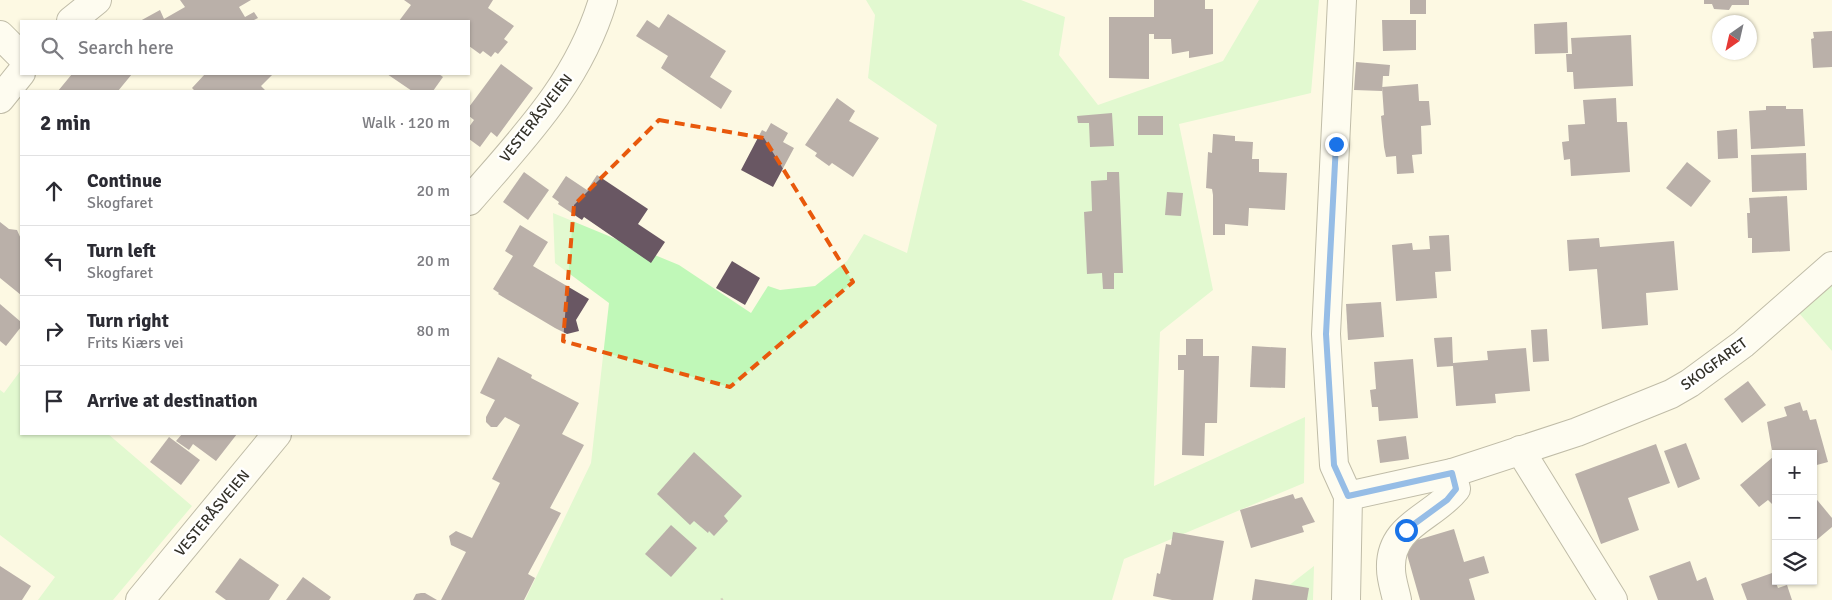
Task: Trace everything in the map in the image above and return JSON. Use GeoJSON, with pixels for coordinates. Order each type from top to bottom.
{"type":"FeatureCollection","features":[{"type":"Feature","properties":{"kind":"street"},"geometry":{"type":"LineString","coordinates":[[72,20],[97,0]]}},
{"type":"Feature","properties":{"kind":"street","name":"VESTERÅSVEIEN"},"geometry":{"type":"LineString","coordinates":[[470,199],[543,114],[569,78],[587,45],[603,0]]}},
{"type":"Feature","properties":{"kind":"street"},"geometry":{"type":"LineString","coordinates":[[1342,0],[1326,334],[1334,465],[1348,496],[1346,600]]}},
{"type":"Feature","properties":{"kind":"street"},"geometry":{"type":"LineString","coordinates":[[0,35],[20,55]]}},
{"type":"Feature","properties":{"kind":"street"},"geometry":{"type":"LineString","coordinates":[[0,99],[20,74]]}},
{"type":"Feature","properties":{"kind":"street","name":"SKOGFARET"},"geometry":{"type":"LineString","coordinates":[[1348,496],[1452,473],[1577,432],[1661,398],[1690,383],[1756,332],[1832,266]]}},
{"type":"Feature","properties":{"kind":"street","name":"VESTERÅSVEIEN"},"geometry":{"type":"LineString","coordinates":[[148,597],[276,435]]}},
{"type":"Feature","properties":{"kind":"street"},"geometry":{"type":"LineString","coordinates":[[1520,450],[1613,600]]}},
{"type":"Feature","properties":{"kind":"street"},"geometry":{"type":"LineString","coordinates":[[1397,600],[1390,569],[1394,544],[1406,530],[1447,500],[1456,489],[1452,473]]}},
{"type":"Feature","properties":{"kind":"highlighted area"},"geometry":{"type":"Polygon","coordinates":[[[659,120],[764,138],[853,282],[730,387],[563,341],[574,205],[659,120]]]}},
{"type":"Feature","properties":{"kind":"green space"},"geometry":{"type":"Polygon","coordinates":[[[866,0],[1021,0],[1065,17],[1059,55],[1098,105],[1223,61],[1259,0],[1319,0],[1311,93],[1179,124],[1213,290],[1160,332],[1154,486],[1305,417],[1304,483],[1124,559],[1112,600],[525,600],[591,463],[609,303],[555,263],[553,213],[679,265],[751,313],[768,286],[780,290],[815,286],[847,261],[864,234],[907,253],[937,125],[868,78],[875,15],[866,0]]]}},
{"type":"Feature","properties":{"kind":"green space"},"geometry":{"type":"Polygon","coordinates":[[[1832,282],[1832,351],[1799,313],[1832,282]]]}},
{"type":"Feature","properties":{"kind":"green space"},"geometry":{"type":"Polygon","coordinates":[[[20,371],[20,435],[109,435],[192,506],[113,600],[38,600],[55,577],[0,535],[0,390],[4,393],[20,371]]]}},
{"type":"Feature","properties":{"kind":"green space"},"geometry":{"type":"Polygon","coordinates":[[[1314,566],[1313,600],[1270,600],[1314,566]]]}},
{"type":"Feature","properties":{"kind":"building"},"geometry":{"type":"Polygon","coordinates":[[[180,0],[251,0],[239,7],[245,17],[254,12],[258,18],[254,20],[142,20],[160,10],[164,19],[185,7],[180,0]]]}},
{"type":"Feature","properties":{"kind":"building"},"geometry":{"type":"Polygon","coordinates":[[[404,0],[493,0],[488,8],[514,26],[504,39],[508,42],[498,54],[495,52],[491,57],[483,51],[480,54],[470,47],[470,20],[400,20],[411,5],[404,0]]]}},
{"type":"Feature","properties":{"kind":"building"},"geometry":{"type":"Polygon","coordinates":[[[1154,0],[1205,0],[1205,9],[1213,9],[1213,54],[1189,58],[1189,51],[1172,54],[1171,39],[1154,39],[1154,34],[1149,34],[1149,79],[1109,78],[1109,17],[1154,17],[1154,0]]]}},
{"type":"Feature","properties":{"kind":"building"},"geometry":{"type":"Polygon","coordinates":[[[1410,0],[1426,0],[1426,14],[1410,14],[1410,0]]]}},
{"type":"Feature","properties":{"kind":"building"},"geometry":{"type":"Polygon","coordinates":[[[1704,0],[1749,0],[1749,5],[1732,5],[1729,10],[1714,9],[1712,4],[1704,4],[1704,0]]]}},
{"type":"Feature","properties":{"kind":"building"},"geometry":{"type":"Polygon","coordinates":[[[668,14],[726,51],[710,77],[732,91],[721,109],[661,68],[668,56],[636,36],[647,20],[659,28],[668,14]]]}},
{"type":"Feature","properties":{"kind":"building"},"geometry":{"type":"Polygon","coordinates":[[[1382,20],[1416,20],[1416,50],[1383,51],[1382,20]]]}},
{"type":"Feature","properties":{"kind":"building"},"geometry":{"type":"Polygon","coordinates":[[[1567,22],[1568,53],[1535,54],[1534,24],[1567,22]]]}},
{"type":"Feature","properties":{"kind":"building"},"geometry":{"type":"Polygon","coordinates":[[[1832,31],[1832,67],[1813,68],[1811,39],[1814,38],[1813,32],[1832,31]]]}},
{"type":"Feature","properties":{"kind":"building"},"geometry":{"type":"Polygon","coordinates":[[[1631,35],[1633,86],[1574,89],[1573,72],[1567,72],[1566,54],[1572,54],[1571,38],[1631,35]]]}},
{"type":"Feature","properties":{"kind":"building"},"geometry":{"type":"Polygon","coordinates":[[[1356,62],[1390,65],[1389,76],[1383,76],[1382,91],[1354,90],[1356,62]]]}},
{"type":"Feature","properties":{"kind":"building"},"geometry":{"type":"Polygon","coordinates":[[[501,64],[533,88],[497,137],[491,132],[480,147],[470,140],[470,126],[474,120],[470,117],[470,106],[501,64]]]}},
{"type":"Feature","properties":{"kind":"building"},"geometry":{"type":"Polygon","coordinates":[[[71,75],[131,75],[119,90],[59,90],[71,75]]]}},
{"type":"Feature","properties":{"kind":"building"},"geometry":{"type":"Polygon","coordinates":[[[204,75],[272,75],[261,86],[265,90],[194,90],[192,88],[204,75]]]}},
{"type":"Feature","properties":{"kind":"building"},"geometry":{"type":"Polygon","coordinates":[[[388,75],[440,75],[443,77],[434,90],[411,90],[388,75]]]}},
{"type":"Feature","properties":{"kind":"building"},"geometry":{"type":"Polygon","coordinates":[[[1418,84],[1419,101],[1429,101],[1431,125],[1421,126],[1422,154],[1412,155],[1414,173],[1397,174],[1396,156],[1386,157],[1384,147],[1381,116],[1384,115],[1382,87],[1418,84]]]}},
{"type":"Feature","properties":{"kind":"building"},"geometry":{"type":"Polygon","coordinates":[[[837,98],[855,111],[849,121],[879,138],[853,177],[832,163],[829,166],[815,156],[817,153],[805,145],[837,98]]]}},
{"type":"Feature","properties":{"kind":"building"},"geometry":{"type":"Polygon","coordinates":[[[1616,98],[1617,122],[1627,122],[1630,172],[1571,176],[1570,159],[1564,160],[1562,142],[1569,141],[1568,125],[1585,124],[1583,100],[1616,98]]]}},
{"type":"Feature","properties":{"kind":"building"},"geometry":{"type":"Polygon","coordinates":[[[1766,106],[1786,106],[1786,109],[1803,109],[1805,146],[1751,149],[1749,111],[1766,110],[1766,106]]]}},
{"type":"Feature","properties":{"kind":"building"},"geometry":{"type":"Polygon","coordinates":[[[1112,113],[1114,146],[1090,147],[1089,123],[1078,123],[1077,116],[1112,113]]]}},
{"type":"Feature","properties":{"kind":"building"},"geometry":{"type":"Polygon","coordinates":[[[1138,116],[1163,116],[1163,135],[1138,135],[1138,116]]]}},
{"type":"Feature","properties":{"kind":"building"},"geometry":{"type":"Polygon","coordinates":[[[771,123],[788,133],[783,142],[794,148],[773,187],[741,170],[762,130],[766,132],[771,123]]]}},
{"type":"Feature","properties":{"kind":"building"},"geometry":{"type":"Polygon","coordinates":[[[1737,129],[1738,158],[1718,159],[1717,131],[1737,129]]]}},
{"type":"Feature","properties":{"kind":"building"},"geometry":{"type":"Polygon","coordinates":[[[1213,134],[1235,136],[1235,141],[1253,142],[1252,159],[1259,159],[1259,172],[1287,173],[1285,210],[1249,208],[1248,226],[1225,224],[1225,235],[1213,235],[1213,195],[1212,189],[1206,188],[1208,152],[1212,153],[1213,134]]]}},
{"type":"Feature","properties":{"kind":"building"},"geometry":{"type":"Polygon","coordinates":[[[1806,153],[1807,190],[1752,192],[1751,155],[1806,153]]]}},
{"type":"Feature","properties":{"kind":"building"},"geometry":{"type":"Polygon","coordinates":[[[1687,162],[1711,181],[1691,207],[1666,188],[1687,162]]]}},
{"type":"Feature","properties":{"kind":"building"},"geometry":{"type":"Polygon","coordinates":[[[524,172],[549,190],[528,220],[503,202],[524,172]]]}},
{"type":"Feature","properties":{"kind":"building"},"geometry":{"type":"Polygon","coordinates":[[[1107,172],[1119,172],[1123,273],[1114,273],[1114,289],[1103,289],[1102,273],[1087,274],[1084,212],[1092,211],[1091,181],[1107,180],[1107,172]]]}},
{"type":"Feature","properties":{"kind":"building"},"geometry":{"type":"Polygon","coordinates":[[[597,175],[648,209],[638,224],[665,242],[651,263],[584,217],[582,220],[558,204],[559,202],[552,197],[566,176],[587,190],[597,175]]]}},
{"type":"Feature","properties":{"kind":"building"},"geometry":{"type":"Polygon","coordinates":[[[1167,192],[1183,193],[1181,216],[1165,215],[1167,192]]]}},
{"type":"Feature","properties":{"kind":"building"},"geometry":{"type":"Polygon","coordinates":[[[1787,196],[1790,251],[1752,253],[1752,238],[1748,238],[1747,213],[1750,213],[1749,198],[1787,196]]]}},
{"type":"Feature","properties":{"kind":"building"},"geometry":{"type":"Polygon","coordinates":[[[0,222],[9,229],[17,230],[20,237],[20,294],[0,278],[0,222]]]}},
{"type":"Feature","properties":{"kind":"building"},"geometry":{"type":"Polygon","coordinates":[[[520,225],[548,242],[533,266],[589,299],[576,320],[579,331],[567,334],[498,294],[493,289],[513,256],[505,251],[520,225]]]}},
{"type":"Feature","properties":{"kind":"building"},"geometry":{"type":"Polygon","coordinates":[[[1449,235],[1451,271],[1435,272],[1437,298],[1396,301],[1392,245],[1412,243],[1413,250],[1430,249],[1429,236],[1449,235]]]}},
{"type":"Feature","properties":{"kind":"building"},"geometry":{"type":"Polygon","coordinates":[[[1599,238],[1600,247],[1674,241],[1678,290],[1646,293],[1648,325],[1602,329],[1597,269],[1569,271],[1567,240],[1599,238]]]}},
{"type":"Feature","properties":{"kind":"building"},"geometry":{"type":"Polygon","coordinates":[[[732,261],[760,278],[745,305],[716,288],[732,261]]]}},
{"type":"Feature","properties":{"kind":"building"},"geometry":{"type":"Polygon","coordinates":[[[1381,302],[1384,337],[1348,340],[1346,304],[1381,302]]]}},
{"type":"Feature","properties":{"kind":"building"},"geometry":{"type":"Polygon","coordinates":[[[0,304],[20,321],[20,328],[6,346],[0,341],[0,304]]]}},
{"type":"Feature","properties":{"kind":"building"},"geometry":{"type":"Polygon","coordinates":[[[1547,329],[1549,361],[1533,362],[1531,330],[1547,329]]]}},
{"type":"Feature","properties":{"kind":"building"},"geometry":{"type":"Polygon","coordinates":[[[1452,337],[1453,363],[1488,360],[1487,351],[1526,348],[1530,391],[1495,394],[1496,403],[1456,406],[1453,366],[1437,367],[1434,338],[1452,337]]]}},
{"type":"Feature","properties":{"kind":"building"},"geometry":{"type":"Polygon","coordinates":[[[1186,339],[1203,339],[1203,356],[1219,356],[1217,423],[1205,423],[1204,456],[1182,455],[1184,370],[1178,370],[1178,355],[1186,355],[1186,339]]]}},
{"type":"Feature","properties":{"kind":"building"},"geometry":{"type":"Polygon","coordinates":[[[1252,346],[1286,348],[1285,388],[1250,387],[1252,346]]]}},
{"type":"Feature","properties":{"kind":"building"},"geometry":{"type":"Polygon","coordinates":[[[498,357],[532,375],[531,378],[579,403],[562,434],[584,445],[550,508],[561,513],[528,574],[535,578],[524,600],[441,600],[466,552],[451,545],[449,536],[456,531],[472,538],[500,483],[492,479],[520,425],[505,417],[497,427],[491,427],[486,422],[486,417],[495,400],[480,393],[498,357]]]}},
{"type":"Feature","properties":{"kind":"building"},"geometry":{"type":"Polygon","coordinates":[[[1413,359],[1418,418],[1379,421],[1378,407],[1372,407],[1370,390],[1376,389],[1374,362],[1413,359]]]}},
{"type":"Feature","properties":{"kind":"building"},"geometry":{"type":"Polygon","coordinates":[[[1748,381],[1766,405],[1742,423],[1724,399],[1748,381]]]}},
{"type":"Feature","properties":{"kind":"building"},"geometry":{"type":"Polygon","coordinates":[[[1800,402],[1803,411],[1807,410],[1810,420],[1816,419],[1828,462],[1817,465],[1817,450],[1772,451],[1767,422],[1787,416],[1784,407],[1800,402]]]}},
{"type":"Feature","properties":{"kind":"building"},"geometry":{"type":"Polygon","coordinates":[[[181,435],[236,435],[216,461],[193,444],[189,450],[176,441],[181,435]]]}},
{"type":"Feature","properties":{"kind":"building"},"geometry":{"type":"Polygon","coordinates":[[[1406,436],[1409,459],[1380,463],[1377,440],[1406,436]]]}},
{"type":"Feature","properties":{"kind":"building"},"geometry":{"type":"Polygon","coordinates":[[[169,437],[200,460],[181,485],[150,462],[169,437]]]}},
{"type":"Feature","properties":{"kind":"building"},"geometry":{"type":"Polygon","coordinates":[[[1686,443],[1700,479],[1678,488],[1664,451],[1686,443]]]}},
{"type":"Feature","properties":{"kind":"building"},"geometry":{"type":"Polygon","coordinates":[[[1656,444],[1670,483],[1628,498],[1639,530],[1601,544],[1575,474],[1656,444]]]}},
{"type":"Feature","properties":{"kind":"building"},"geometry":{"type":"Polygon","coordinates":[[[694,452],[742,496],[724,516],[728,521],[714,536],[694,521],[690,525],[657,494],[694,452]]]}},
{"type":"Feature","properties":{"kind":"building"},"geometry":{"type":"Polygon","coordinates":[[[1772,458],[1772,504],[1768,500],[1759,507],[1740,485],[1772,458]]]}},
{"type":"Feature","properties":{"kind":"building"},"geometry":{"type":"Polygon","coordinates":[[[1293,494],[1295,499],[1302,497],[1315,522],[1302,526],[1304,532],[1251,548],[1240,510],[1293,494]]]}},
{"type":"Feature","properties":{"kind":"building"},"geometry":{"type":"Polygon","coordinates":[[[1817,500],[1832,518],[1832,527],[1817,540],[1817,500]]]}},
{"type":"Feature","properties":{"kind":"building"},"geometry":{"type":"Polygon","coordinates":[[[671,525],[697,548],[671,577],[645,554],[671,525]]]}},
{"type":"Feature","properties":{"kind":"building"},"geometry":{"type":"Polygon","coordinates":[[[1454,529],[1464,562],[1484,556],[1489,573],[1469,579],[1475,600],[1420,600],[1404,544],[1454,529]]]}},
{"type":"Feature","properties":{"kind":"building"},"geometry":{"type":"Polygon","coordinates":[[[1173,532],[1224,541],[1213,600],[1172,600],[1153,596],[1157,573],[1160,574],[1166,544],[1171,545],[1173,532]]]}},
{"type":"Feature","properties":{"kind":"building"},"geometry":{"type":"Polygon","coordinates":[[[240,558],[279,585],[269,600],[226,600],[215,592],[240,558]]]}},
{"type":"Feature","properties":{"kind":"building"},"geometry":{"type":"Polygon","coordinates":[[[1690,561],[1697,581],[1706,577],[1714,600],[1658,600],[1649,576],[1690,561]]]}},
{"type":"Feature","properties":{"kind":"building"},"geometry":{"type":"Polygon","coordinates":[[[0,566],[31,586],[22,600],[0,600],[0,566]]]}},
{"type":"Feature","properties":{"kind":"building"},"geometry":{"type":"Polygon","coordinates":[[[1772,573],[1772,585],[1777,585],[1778,588],[1787,585],[1792,600],[1747,600],[1741,584],[1772,573]]]}},
{"type":"Feature","properties":{"kind":"building"},"geometry":{"type":"Polygon","coordinates":[[[303,577],[331,597],[329,600],[286,600],[303,577]]]}},
{"type":"Feature","properties":{"kind":"building"},"geometry":{"type":"Polygon","coordinates":[[[1255,579],[1309,588],[1307,600],[1252,600],[1255,579]]]}},
{"type":"Feature","properties":{"kind":"building"},"geometry":{"type":"Polygon","coordinates":[[[425,593],[437,600],[413,600],[416,594],[425,593]]]}},
{"type":"Feature","properties":{"kind":"route"},"geometry":{"type":"LineString","coordinates":[[1336,144],[1326,334],[1334,465],[1348,496],[1452,473],[1456,489],[1447,500],[1406,530]]}}]}
